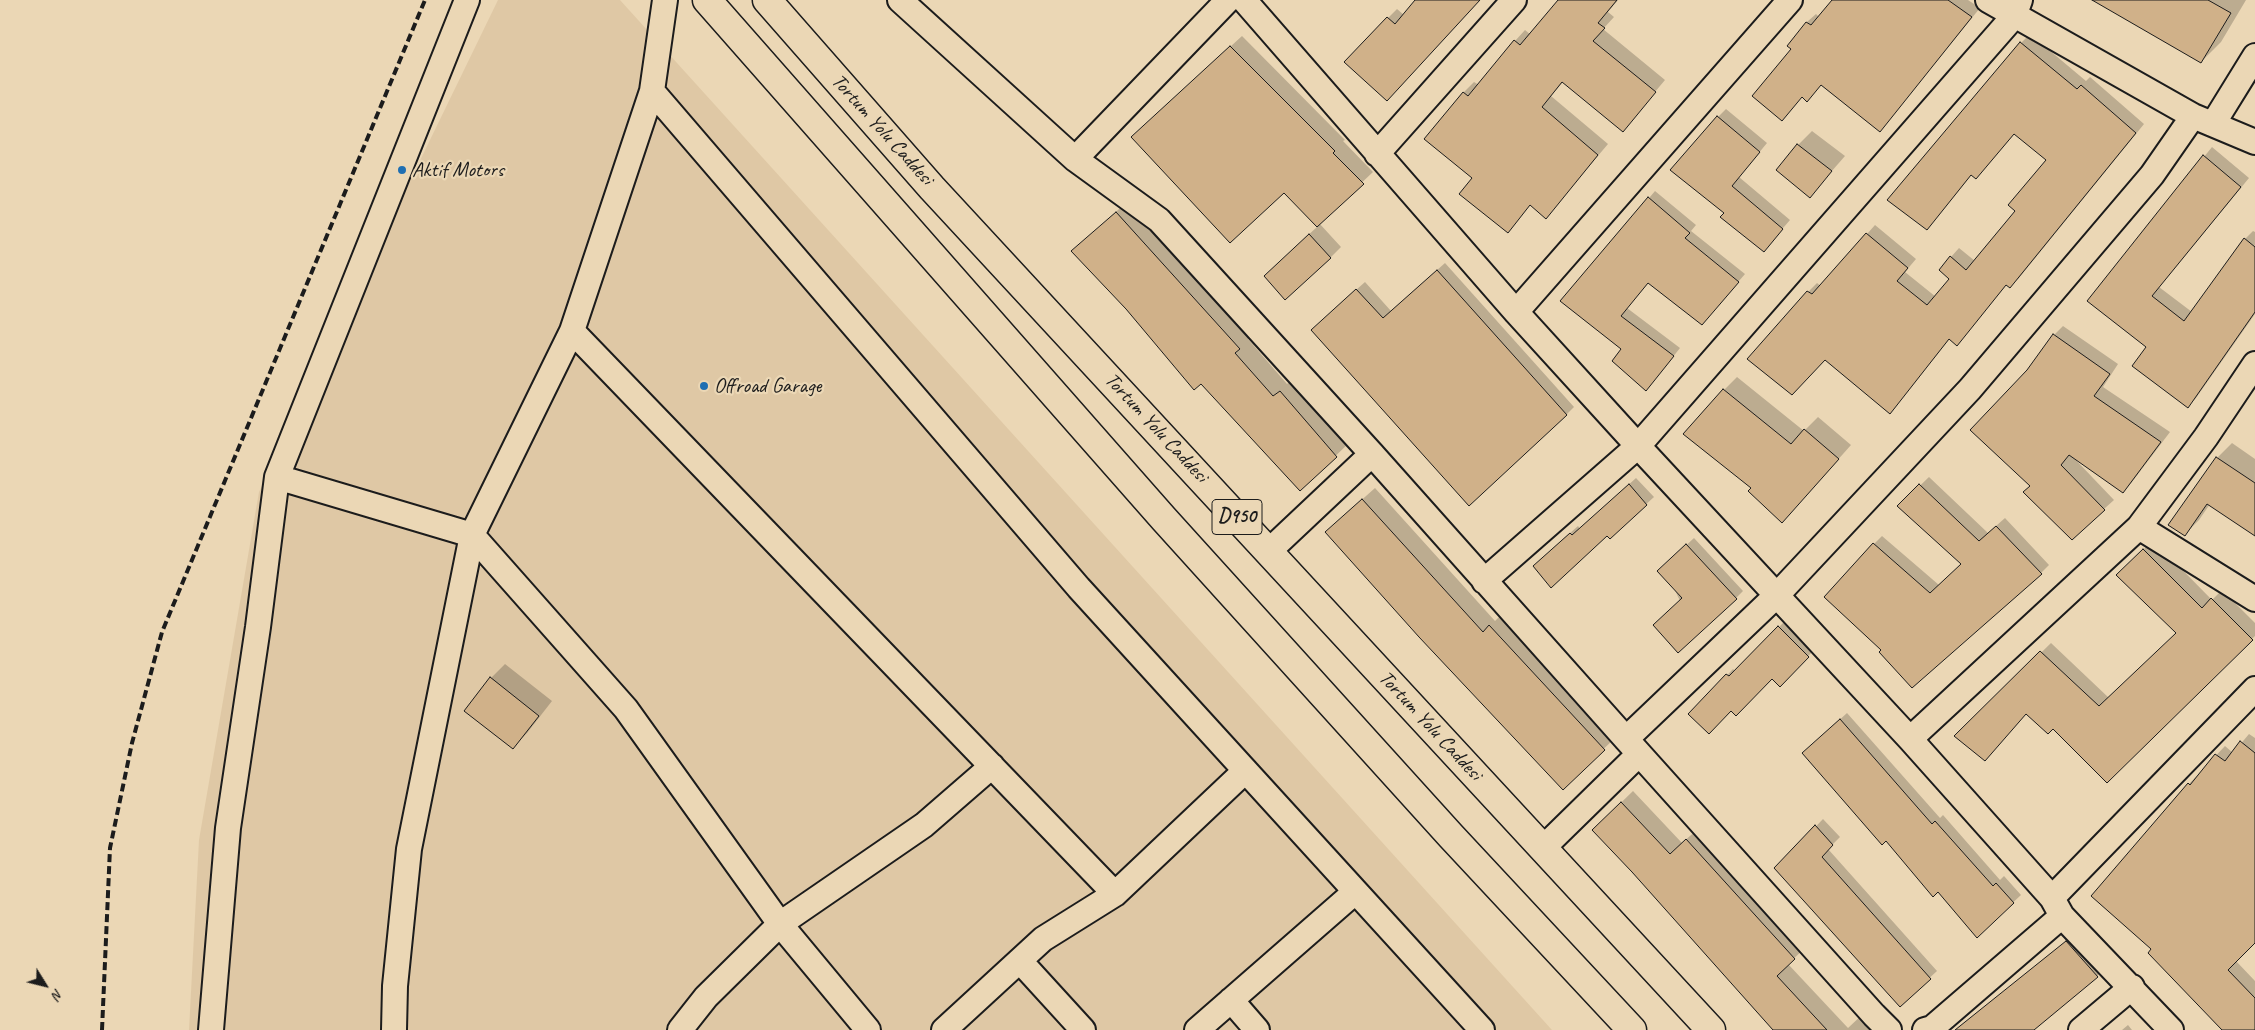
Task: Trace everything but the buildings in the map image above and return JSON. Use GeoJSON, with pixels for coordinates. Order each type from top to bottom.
{"type":"FeatureCollection","features":[{"type":"Feature","properties":{"kind":"highway","name":"Tortum Yolu Caddesi"},"geometry":{"type":"LineString","coordinates":[[767,0],[932,188],[1711,1030]]}},
{"type":"Feature","properties":{"kind":"highway","name":"Tortum Yolu Caddesi"},"geometry":{"type":"LineString","coordinates":[[711,4],[1190,548],[1451,836],[1632,1030]]}},
{"type":"Feature","properties":{"kind":"street"},"geometry":{"type":"LineString","coordinates":[[211,1030],[228,828],[258,627],[277,477],[467,0]]}},
{"type":"Feature","properties":{"kind":"street"},"geometry":{"type":"LineString","coordinates":[[394,1030],[395,986],[409,849],[472,535],[572,331],[652,91],[666,0]]}},
{"type":"Feature","properties":{"kind":"street"},"geometry":{"type":"LineString","coordinates":[[900,0],[1075,159],[1159,220],[1372,454],[1874,1015],[1890,1030]]}},
{"type":"Feature","properties":{"kind":"street"},"geometry":{"type":"LineString","coordinates":[[1075,159],[1228,0]]}},
{"type":"Feature","properties":{"kind":"street"},"geometry":{"type":"LineString","coordinates":[[1244,0],[1516,312],[1910,739],[2057,907],[2171,1030]]}},
{"type":"Feature","properties":{"kind":"street"},"geometry":{"type":"LineString","coordinates":[[1377,154],[1514,0]]}},
{"type":"Feature","properties":{"kind":"street"},"geometry":{"type":"LineString","coordinates":[[1516,312],[1790,0]]}},
{"type":"Feature","properties":{"kind":"street"},"geometry":{"type":"LineString","coordinates":[[1988,0],[2017,8],[2203,120],[2255,142]]}},
{"type":"Feature","properties":{"kind":"street"},"geometry":{"type":"LineString","coordinates":[[1484,581],[1638,446],[2017,8]]}},
{"type":"Feature","properties":{"kind":"street"},"geometry":{"type":"LineString","coordinates":[[1542,848],[1632,746],[1970,389],[2152,175],[2203,120],[2255,56]]}},
{"type":"Feature","properties":{"kind":"street"},"geometry":{"type":"LineString","coordinates":[[652,91],[1079,588],[1482,1030]]}},
{"type":"Feature","properties":{"kind":"street"},"geometry":{"type":"LineString","coordinates":[[572,331],[1115,894]]}},
{"type":"Feature","properties":{"kind":"street"},"geometry":{"type":"LineString","coordinates":[[1910,739],[2139,527],[2206,437],[2255,364]]}},
{"type":"Feature","properties":{"kind":"street"},"geometry":{"type":"LineString","coordinates":[[1269,551],[1372,454]]}},
{"type":"Feature","properties":{"kind":"street"},"geometry":{"type":"LineString","coordinates":[[277,477],[472,535],[626,709],[780,924],[868,1030]]}},
{"type":"Feature","properties":{"kind":"street"},"geometry":{"type":"LineString","coordinates":[[2139,527],[2255,599]]}},
{"type":"Feature","properties":{"kind":"street"},"geometry":{"type":"LineString","coordinates":[[1925,1030],[1932,1028],[2057,907],[2255,689]]}},
{"type":"Feature","properties":{"kind":"street"},"geometry":{"type":"LineString","coordinates":[[680,1030],[706,997],[780,924],[924,825],[992,766]]}},
{"type":"Feature","properties":{"kind":"street"},"geometry":{"type":"LineString","coordinates":[[944,1030],[1044,939],[1115,894],[1245,771]]}},
{"type":"Feature","properties":{"kind":"street"},"geometry":{"type":"LineString","coordinates":[[1197,1030],[1355,892]]}},
{"type":"Feature","properties":{"kind":"street"},"geometry":{"type":"LineString","coordinates":[[1020,960],[1083,1030]]}},
{"type":"Feature","properties":{"kind":"street"},"geometry":{"type":"LineString","coordinates":[[2081,1030],[2132,987]]}},
{"type":"Feature","properties":{"kind":"street"},"geometry":{"type":"LineString","coordinates":[[1231,1000],[1257,1030]]}},
{"type":"Feature","properties":{"kind":"shaded area"},"geometry":{"type":"Polygon","coordinates":[[[498,0],[620,0],[1552,1030],[189,1030],[199,840],[259,492],[498,0]]]}},
{"type":"Feature","properties":{"kind":"railway"},"geometry":{"type":"LineString","coordinates":[[102,1030],[110,848],[132,743],[162,632],[425,0]]}},
{"type":"Feature","properties":{"kind":"place","name":"Aktif Motors"},"geometry":{"type":"Point","coordinates":[402,170]}},
{"type":"Feature","properties":{"kind":"place","name":"Offroad Garage"},"geometry":{"type":"Point","coordinates":[704,386]}}]}
